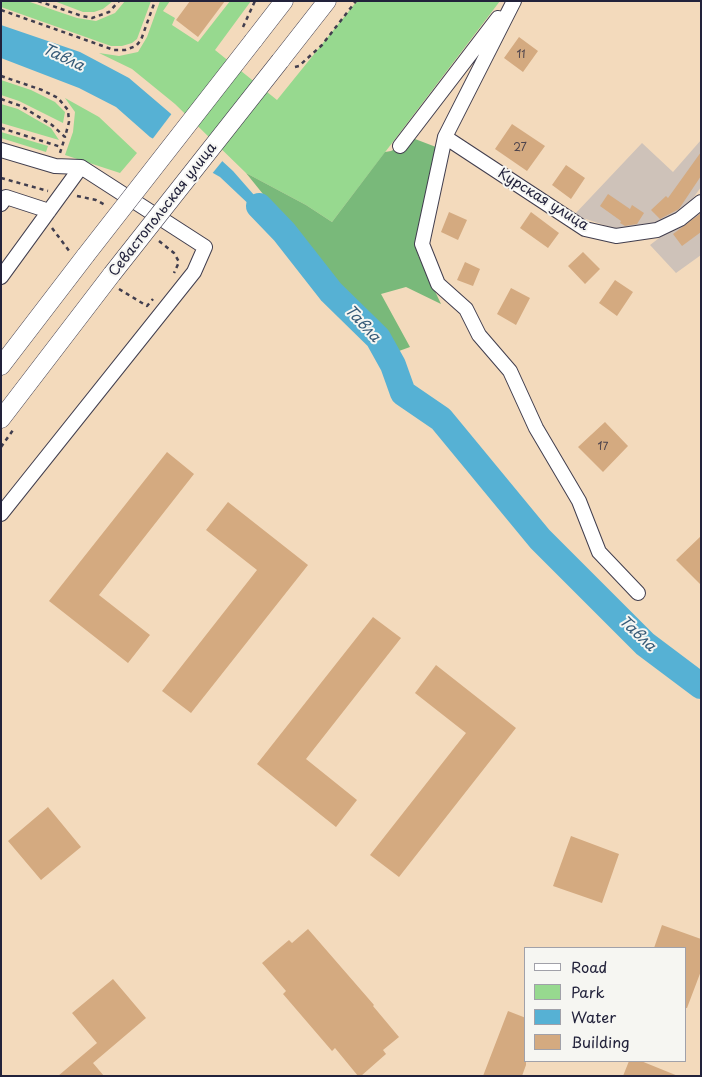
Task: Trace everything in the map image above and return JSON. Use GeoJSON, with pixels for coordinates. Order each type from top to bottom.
{"type":"FeatureCollection","features":[{"type":"Feature","properties":{"kind":"main road"},"geometry":{"type":"LineString","coordinates":[[1,366],[78,253],[246,36],[284,1]]}},
{"type":"Feature","properties":{"kind":"main road","name":"Севастопольская улица"},"geometry":{"type":"LineString","coordinates":[[1,419],[116,282],[285,65],[327,1]]}},
{"type":"Feature","properties":{"kind":"street"},"geometry":{"type":"LineString","coordinates":[[512,1],[445,137],[422,244],[438,284],[466,309],[479,335],[510,371],[536,428],[579,501],[599,552],[638,594]]}},
{"type":"Feature","properties":{"kind":"street"},"geometry":{"type":"LineString","coordinates":[[400,146],[512,1]]}},
{"type":"Feature","properties":{"kind":"street","name":"Курская улица"},"geometry":{"type":"LineString","coordinates":[[445,137],[585,229],[616,236],[657,230],[680,219],[701,202]]}},
{"type":"Feature","properties":{"kind":"street"},"geometry":{"type":"LineString","coordinates":[[1,150],[55,166],[81,167],[205,247],[194,272],[1,514]]}},
{"type":"Feature","properties":{"kind":"street"},"geometry":{"type":"LineString","coordinates":[[1,277],[81,167]]}},
{"type":"Feature","properties":{"kind":"street"},"geometry":{"type":"LineString","coordinates":[[1,204],[6,197],[49,211]]}},
{"type":"Feature","properties":{"kind":"path"},"geometry":{"type":"LineString","coordinates":[[38,1],[92,18],[109,12],[119,1]]}},
{"type":"Feature","properties":{"kind":"path"},"geometry":{"type":"LineString","coordinates":[[1,10],[114,50],[125,50],[136,46],[141,40],[155,1]]}},
{"type":"Feature","properties":{"kind":"path"},"geometry":{"type":"LineString","coordinates":[[246,36],[255,1]]}},
{"type":"Feature","properties":{"kind":"path"},"geometry":{"type":"LineString","coordinates":[[285,65],[299,66],[322,45],[356,1]]}},
{"type":"Feature","properties":{"kind":"path"},"geometry":{"type":"LineString","coordinates":[[1,76],[42,90],[58,98],[68,110],[69,122],[65,137],[46,191]]}},
{"type":"Feature","properties":{"kind":"path"},"geometry":{"type":"LineString","coordinates":[[1,99],[21,106],[52,124],[65,137]]}},
{"type":"Feature","properties":{"kind":"path"},"geometry":{"type":"LineString","coordinates":[[1,128],[62,147]]}},
{"type":"Feature","properties":{"kind":"path"},"geometry":{"type":"LineString","coordinates":[[50,226],[78,253]]}},
{"type":"Feature","properties":{"kind":"path"},"geometry":{"type":"LineString","coordinates":[[116,282],[147,306]]}},
{"type":"Feature","properties":{"kind":"shaded area"},"geometry":{"type":"Polygon","coordinates":[[[701,140],[701,187],[686,208],[652,228],[622,231],[574,215],[642,143],[673,172],[701,140]]]}},
{"type":"Feature","properties":{"kind":"shaded area"},"geometry":{"type":"Polygon","coordinates":[[[701,206],[701,255],[676,273],[650,245],[701,206]]]}},
{"type":"Feature","properties":{"kind":"green space"},"geometry":{"type":"Polygon","coordinates":[[[1,1],[27,1],[77,18],[96,21],[115,13],[125,1],[151,1],[137,39],[132,43],[122,46],[111,46],[1,7],[1,1]]]}},
{"type":"Feature","properties":{"kind":"green space"},"geometry":{"type":"Polygon","coordinates":[[[54,1],[113,1],[103,9],[94,12],[83,12],[54,1]]]}},
{"type":"Feature","properties":{"kind":"green space"},"geometry":{"type":"Polygon","coordinates":[[[160,1],[170,1],[163,11],[175,18],[172,25],[198,42],[230,1],[251,1],[215,50],[277,100],[357,1],[500,1],[332,222],[306,205],[246,173],[175,104],[132,69],[99,53],[119,56],[138,52],[147,37],[160,1]]]}},
{"type":"Feature","properties":{"kind":"green space"},"geometry":{"type":"Polygon","coordinates":[[[1,80],[31,90],[55,102],[65,112],[63,123],[19,101],[1,95],[1,80]]]}},
{"type":"Feature","properties":{"kind":"green space"},"geometry":{"type":"Polygon","coordinates":[[[65,98],[99,117],[137,153],[120,173],[65,155],[73,132],[75,112],[65,98]]]}},
{"type":"Feature","properties":{"kind":"green space"},"geometry":{"type":"Polygon","coordinates":[[[1,104],[18,109],[51,128],[59,140],[1,123],[1,104]]]}},
{"type":"Feature","properties":{"kind":"green space"},"geometry":{"type":"Polygon","coordinates":[[[1,132],[48,146],[46,152],[1,138],[1,132]]]}},
{"type":"Feature","properties":{"kind":"green space"},"geometry":{"type":"Polygon","coordinates":[[[415,139],[436,147],[418,255],[441,304],[406,287],[381,294],[410,347],[399,351],[330,277],[246,173],[306,205],[332,222],[385,152],[415,139]]]}},
{"type":"Feature","properties":{"kind":"water"},"geometry":{"type":"Polygon","coordinates":[[[1,25],[80,52],[129,78],[233,171],[284,232],[256,211],[220,177],[150,137],[116,107],[79,88],[1,58],[1,25]]]}},
{"type":"Feature","properties":{"kind":"pier"},"geometry":{"type":"Polygon","coordinates":[[[173,112],[224,159],[211,175],[151,141],[173,112]]]}},
{"type":"Feature","properties":{"kind":"building"},"geometry":{"type":"Polygon","coordinates":[[[190,1],[225,1],[198,37],[176,20],[190,1]]]}},
{"type":"Feature","properties":{"kind":"building"},"geometry":{"type":"Polygon","coordinates":[[[519,37],[538,51],[523,72],[504,58],[519,37]]]}},
{"type":"Feature","properties":{"kind":"building"},"geometry":{"type":"Polygon","coordinates":[[[512,124],[545,146],[527,171],[495,149],[512,124]]]}},
{"type":"Feature","properties":{"kind":"building"},"geometry":{"type":"Polygon","coordinates":[[[701,152],[701,176],[679,209],[660,219],[651,210],[666,196],[668,198],[701,152]]]}},
{"type":"Feature","properties":{"kind":"building"},"geometry":{"type":"Polygon","coordinates":[[[566,165],[585,178],[571,199],[552,185],[566,165]]]}},
{"type":"Feature","properties":{"kind":"building"},"geometry":{"type":"Polygon","coordinates":[[[608,194],[630,209],[632,205],[644,213],[637,224],[625,226],[600,206],[608,194]]]}},
{"type":"Feature","properties":{"kind":"building"},"geometry":{"type":"Polygon","coordinates":[[[449,212],[467,220],[458,240],[441,232],[449,212]]]}},
{"type":"Feature","properties":{"kind":"building"},"geometry":{"type":"Polygon","coordinates":[[[531,212],[559,233],[548,248],[520,228],[531,212]]]}},
{"type":"Feature","properties":{"kind":"building"},"geometry":{"type":"Polygon","coordinates":[[[701,213],[701,232],[682,246],[673,234],[701,213]]]}},
{"type":"Feature","properties":{"kind":"building"},"geometry":{"type":"Polygon","coordinates":[[[583,252],[600,269],[585,284],[568,266],[583,252]]]}},
{"type":"Feature","properties":{"kind":"building"},"geometry":{"type":"Polygon","coordinates":[[[465,262],[480,269],[473,286],[457,280],[465,262]]]}},
{"type":"Feature","properties":{"kind":"building"},"geometry":{"type":"Polygon","coordinates":[[[615,280],[633,292],[617,316],[599,303],[615,280]]]}},
{"type":"Feature","properties":{"kind":"building"},"geometry":{"type":"Polygon","coordinates":[[[511,288],[530,298],[516,325],[497,314],[511,288]]]}},
{"type":"Feature","properties":{"kind":"building"},"geometry":{"type":"Polygon","coordinates":[[[605,422],[628,446],[603,472],[578,447],[605,422]]]}},
{"type":"Feature","properties":{"kind":"building"},"geometry":{"type":"Polygon","coordinates":[[[167,452],[194,474],[99,595],[150,635],[128,663],[49,601],[167,452]]]}},
{"type":"Feature","properties":{"kind":"building"},"geometry":{"type":"Polygon","coordinates":[[[228,502],[308,565],[191,713],[162,691],[257,570],[206,530],[228,502]]]}},
{"type":"Feature","properties":{"kind":"building"},"geometry":{"type":"Polygon","coordinates":[[[701,536],[701,585],[676,560],[701,536]]]}},
{"type":"Feature","properties":{"kind":"building"},"geometry":{"type":"Polygon","coordinates":[[[373,617],[401,638],[306,759],[357,800],[336,827],[257,764],[373,617]]]}},
{"type":"Feature","properties":{"kind":"building"},"geometry":{"type":"Polygon","coordinates":[[[436,665],[516,728],[399,877],[370,855],[466,733],[415,693],[436,665]]]}},
{"type":"Feature","properties":{"kind":"building"},"geometry":{"type":"Polygon","coordinates":[[[48,807],[81,847],[41,880],[8,841],[48,807]]]}},
{"type":"Feature","properties":{"kind":"building"},"geometry":{"type":"Polygon","coordinates":[[[571,836],[619,854],[602,903],[553,886],[571,836]]]}},
{"type":"Feature","properties":{"kind":"building"},"geometry":{"type":"Polygon","coordinates":[[[662,925],[701,939],[701,971],[687,1008],[687,947],[654,947],[662,925]]]}},
{"type":"Feature","properties":{"kind":"building"},"geometry":{"type":"Polygon","coordinates":[[[308,929],[374,1005],[399,1037],[383,1050],[386,1054],[361,1076],[358,1076],[335,1048],[332,1051],[283,994],[286,991],[262,963],[289,940],[292,943],[308,929]]]}},
{"type":"Feature","properties":{"kind":"building"},"geometry":{"type":"Polygon","coordinates":[[[113,979],[146,1018],[93,1063],[104,1076],[58,1076],[97,1043],[72,1013],[113,979]]]}},
{"type":"Feature","properties":{"kind":"building"},"geometry":{"type":"Polygon","coordinates":[[[508,1011],[524,1017],[524,1062],[526,1062],[526,1065],[522,1076],[483,1076],[508,1011]]]}},
{"type":"Feature","properties":{"kind":"building"},"geometry":{"type":"Polygon","coordinates":[[[629,1062],[643,1062],[678,1076],[623,1076],[629,1062]]]}},
{"type":"Feature","properties":{"kind":"waterway","name":"Тавла"},"geometry":{"type":"LineString","coordinates":[[259,206],[284,232],[331,292],[378,338],[393,365],[403,393],[441,419],[540,539],[645,644],[701,686]]}}]}
